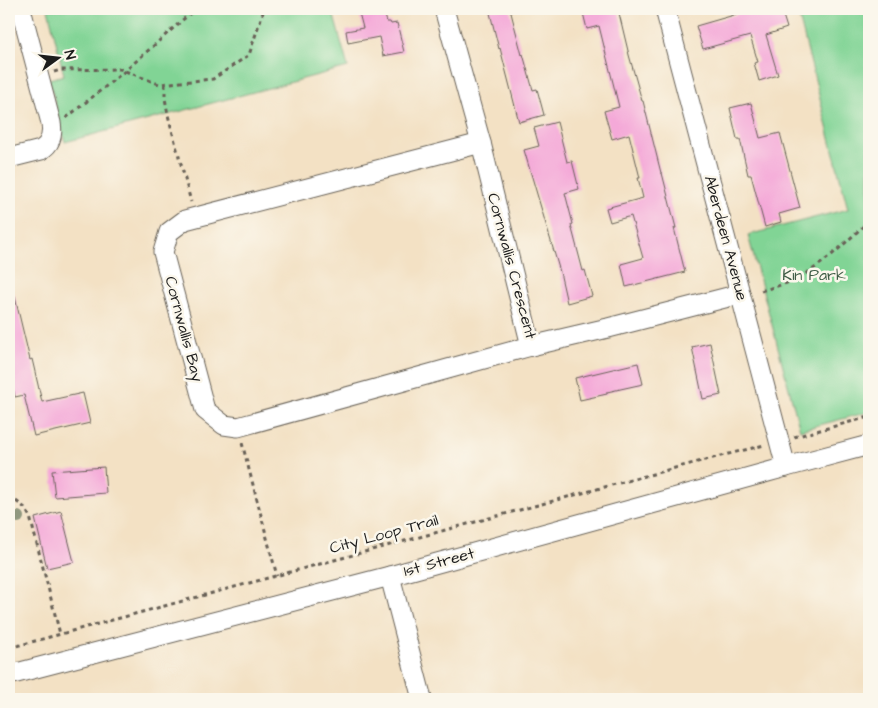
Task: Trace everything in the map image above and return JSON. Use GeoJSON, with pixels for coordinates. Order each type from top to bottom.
{"type":"FeatureCollection","features":[{"type":"Feature","properties":{"kind":"street"},"geometry":{"type":"LineString","coordinates":[[9,158],[45,148],[50,140],[52,130],[21,9]]}},
{"type":"Feature","properties":{"kind":"street","name":"Cornwallis Crescent"},"geometry":{"type":"LineString","coordinates":[[444,9],[481,142],[531,346],[740,294]]}},
{"type":"Feature","properties":{"kind":"street","name":"Aberdeen Avenue"},"geometry":{"type":"LineString","coordinates":[[665,9],[786,467]]}},
{"type":"Feature","properties":{"kind":"street","name":"Cornwallis Bay"},"geometry":{"type":"LineString","coordinates":[[481,142],[185,220],[169,232],[163,252],[205,410],[224,426],[238,427],[531,346]]}},
{"type":"Feature","properties":{"kind":"street","name":"1st Street"},"geometry":{"type":"LineString","coordinates":[[9,675],[390,576],[869,445]]}},
{"type":"Feature","properties":{"kind":"street"},"geometry":{"type":"LineString","coordinates":[[390,576],[422,699]]}},
{"type":"Feature","properties":{"kind":"path"},"geometry":{"type":"LineString","coordinates":[[52,130],[195,9]]}},
{"type":"Feature","properties":{"kind":"path"},"geometry":{"type":"LineString","coordinates":[[61,70],[120,69],[159,84],[213,79],[249,54],[264,9]]}},
{"type":"Feature","properties":{"kind":"path"},"geometry":{"type":"LineString","coordinates":[[165,84],[168,115],[192,205]]}},
{"type":"Feature","properties":{"kind":"path"},"geometry":{"type":"LineString","coordinates":[[761,291],[805,275],[869,221]]}},
{"type":"Feature","properties":{"kind":"path"},"geometry":{"type":"LineString","coordinates":[[791,438],[869,417]]}},
{"type":"Feature","properties":{"kind":"path"},"geometry":{"type":"LineString","coordinates":[[241,438],[277,576]]}},
{"type":"Feature","properties":{"kind":"path","name":"City Loop Trail"},"geometry":{"type":"LineString","coordinates":[[9,648],[677,467],[766,445]]}},
{"type":"Feature","properties":{"kind":"path"},"geometry":{"type":"LineString","coordinates":[[16,501],[25,508],[30,517],[60,634]]}},
{"type":"Feature","properties":{"kind":"green space"},"geometry":{"type":"Polygon","coordinates":[[[48,9],[332,9],[348,67],[65,142],[49,79],[64,75],[48,9]]]}},
{"type":"Feature","properties":{"kind":"green space","name":"Kin Park"},"geometry":{"type":"Polygon","coordinates":[[[797,9],[869,9],[869,412],[800,430],[748,235],[848,209],[797,9]]]}},
{"type":"Feature","properties":{"kind":"building"},"geometry":{"type":"Polygon","coordinates":[[[358,9],[383,9],[387,22],[391,24],[397,23],[404,52],[383,56],[379,37],[348,43],[346,31],[363,28],[358,9]]]}},
{"type":"Feature","properties":{"kind":"building"},"geometry":{"type":"Polygon","coordinates":[[[489,9],[510,9],[533,90],[537,89],[544,115],[519,122],[489,9]]]}},
{"type":"Feature","properties":{"kind":"building"},"geometry":{"type":"Polygon","coordinates":[[[582,9],[618,9],[662,173],[685,272],[626,287],[621,264],[643,258],[631,216],[610,222],[606,208],[643,198],[638,178],[640,178],[629,134],[612,139],[604,111],[619,107],[599,26],[587,29],[582,9]]]}},
{"type":"Feature","properties":{"kind":"building"},"geometry":{"type":"Polygon","coordinates":[[[755,9],[781,9],[787,28],[766,35],[778,75],[759,81],[754,63],[758,62],[750,36],[703,49],[696,26],[755,9]]]}},
{"type":"Feature","properties":{"kind":"building"},"geometry":{"type":"Polygon","coordinates":[[[751,103],[760,138],[780,133],[800,208],[779,214],[781,222],[765,227],[751,175],[748,175],[740,139],[737,139],[730,108],[751,103]]]}},
{"type":"Feature","properties":{"kind":"building"},"geometry":{"type":"Polygon","coordinates":[[[557,122],[567,162],[572,161],[579,189],[565,193],[583,271],[585,270],[592,296],[567,303],[560,272],[524,150],[539,146],[534,128],[557,122]]]}},
{"type":"Feature","properties":{"kind":"building"},"geometry":{"type":"Polygon","coordinates":[[[14,293],[42,402],[83,393],[90,423],[34,436],[24,395],[15,397],[9,370],[9,294],[14,293]]]}},
{"type":"Feature","properties":{"kind":"building"},"geometry":{"type":"Polygon","coordinates":[[[710,343],[721,395],[703,399],[692,347],[710,343]]]}},
{"type":"Feature","properties":{"kind":"building"},"geometry":{"type":"Polygon","coordinates":[[[638,363],[643,384],[580,400],[575,378],[638,363]]]}},
{"type":"Feature","properties":{"kind":"building"},"geometry":{"type":"Polygon","coordinates":[[[104,467],[106,493],[55,497],[52,471],[104,467]]]}},
{"type":"Feature","properties":{"kind":"building"},"geometry":{"type":"Polygon","coordinates":[[[61,511],[74,562],[47,568],[35,518],[61,511]]]}}]}
